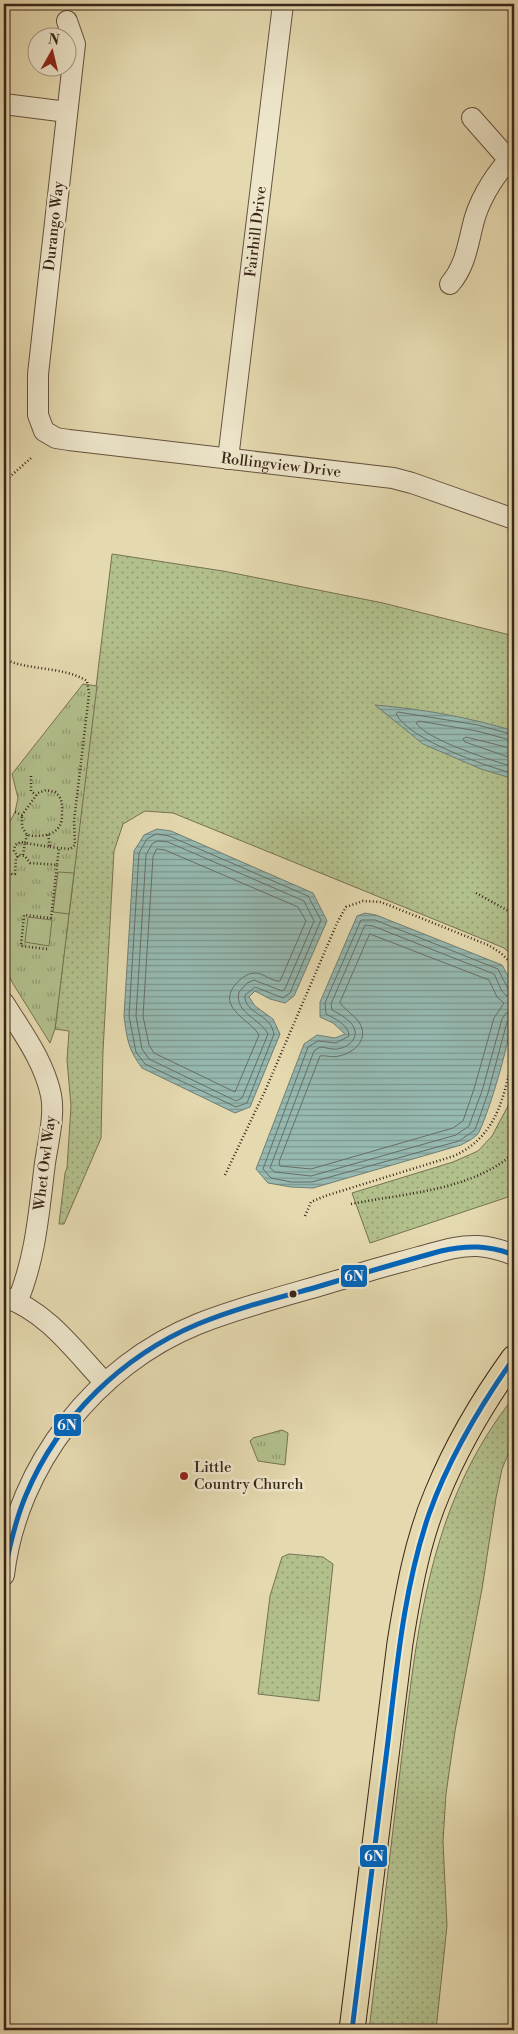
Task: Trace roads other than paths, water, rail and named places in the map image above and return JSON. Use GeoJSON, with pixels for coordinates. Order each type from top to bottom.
{"type":"FeatureCollection","features":[{"type":"Feature","properties":{"kind":"main road"},"geometry":{"type":"LineString","coordinates":[[352,2030],[400,1643],[409,1590],[436,1495],[468,1428],[491,1390],[514,1358]]}},
{"type":"Feature","properties":{"kind":"street","name":"Fairhill Drive"},"geometry":{"type":"LineString","coordinates":[[228,459],[283,4]]}},
{"type":"Feature","properties":{"kind":"street","name":"Durango Way"},"geometry":{"type":"LineString","coordinates":[[44,431],[38,415],[38,374],[75,44],[67,21]]}},
{"type":"Feature","properties":{"kind":"street"},"geometry":{"type":"LineString","coordinates":[[4,104],[67,112]]}},
{"type":"Feature","properties":{"kind":"street"},"geometry":{"type":"LineString","coordinates":[[450,284],[466,259],[480,204],[491,185],[512,158],[472,118]]}},
{"type":"Feature","properties":{"kind":"street","name":"Rollingview Drive"},"geometry":{"type":"LineString","coordinates":[[44,431],[56,438],[69,440],[393,478],[514,519]]}},
{"type":"Feature","properties":{"kind":"street","name":"Whet Owl Way"},"geometry":{"type":"LineString","coordinates":[[4,1003],[43,1069],[51,1097],[51,1119],[34,1249],[25,1283],[11,1300]]}},
{"type":"Feature","properties":{"kind":"street"},"geometry":{"type":"LineString","coordinates":[[4,1575],[6,1560],[20,1508],[41,1460],[74,1415],[105,1383],[147,1351],[172,1336],[198,1324],[371,1270],[463,1247],[489,1247],[514,1255]]}},
{"type":"Feature","properties":{"kind":"street"},"geometry":{"type":"LineString","coordinates":[[11,1300],[36,1313],[58,1331],[105,1383]]}},
{"type":"Feature","properties":{"kind":"water"},"geometry":{"type":"Polygon","coordinates":[[[375,705],[445,714],[514,731],[514,779],[481,769],[423,744],[375,705]]]}},
{"type":"Feature","properties":{"kind":"water"},"geometry":{"type":"Polygon","coordinates":[[[157,829],[171,831],[313,893],[327,921],[294,996],[285,1003],[270,999],[255,991],[249,997],[255,1006],[273,1019],[280,1034],[250,1107],[235,1113],[142,1068],[129,1044],[124,1016],[134,851],[144,835],[157,829]]]}},
{"type":"Feature","properties":{"kind":"water"},"geometry":{"type":"Polygon","coordinates":[[[365,913],[376,915],[502,965],[512,987],[514,1006],[502,1063],[484,1120],[478,1134],[461,1145],[313,1188],[268,1183],[256,1169],[304,1044],[317,1035],[335,1038],[345,1034],[333,1023],[320,1017],[320,1002],[357,916],[365,913]]]}},
{"type":"Feature","properties":{"kind":"place","name":"Little Country Church"},"geometry":{"type":"Point","coordinates":[184,1476]}}]}
